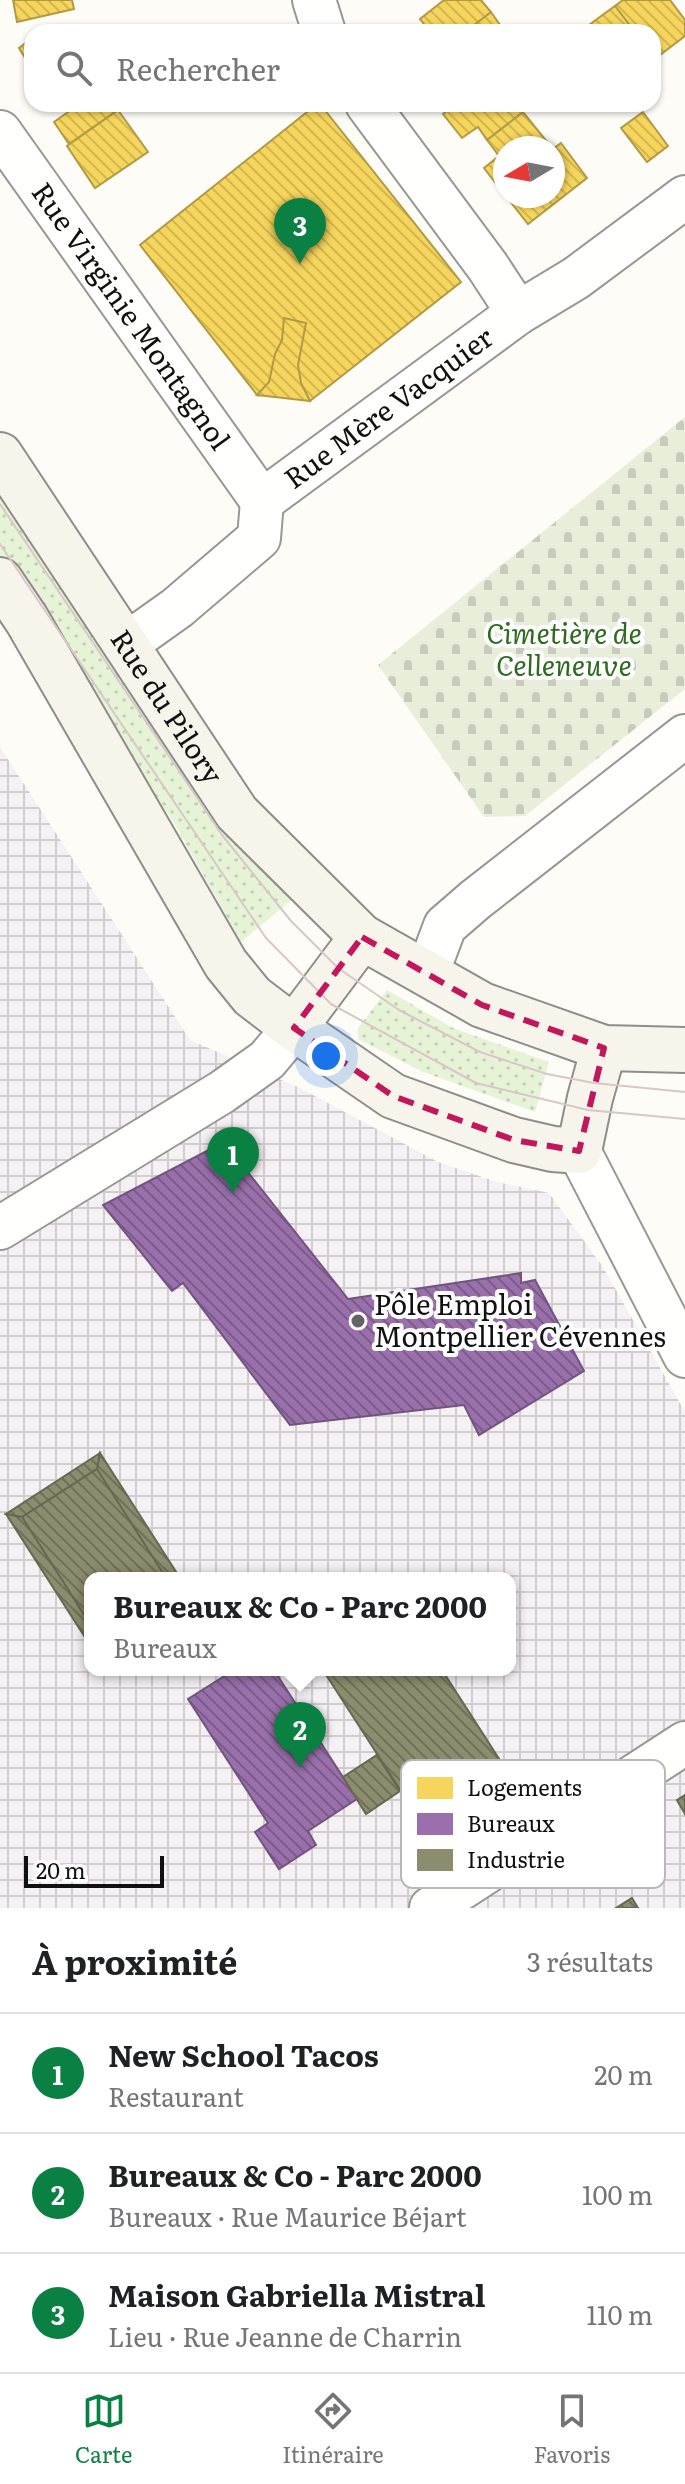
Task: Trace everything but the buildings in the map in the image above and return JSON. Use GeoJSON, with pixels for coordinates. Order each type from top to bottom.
{"type":"FeatureCollection","features":[{"type":"Feature","properties":{"kind":"main road","name":"Rue du Pilory"},"geometry":{"type":"LineString","coordinates":[[0,455],[237,813],[362,937],[482,1005],[604,1048],[685,1050]]}},
{"type":"Feature","properties":{"kind":"main road"},"geometry":{"type":"LineString","coordinates":[[0,580],[42,646],[226,964],[252,996],[393,1096],[514,1140],[553,1149],[579,1151],[604,1048]]}},
{"type":"Feature","properties":{"kind":"main road"},"geometry":{"type":"LineString","coordinates":[[294,1028],[362,937]]}},
{"type":"Feature","properties":{"kind":"street"},"geometry":{"type":"LineString","coordinates":[[314,0],[322,24]]}},
{"type":"Feature","properties":{"kind":"street"},"geometry":{"type":"LineString","coordinates":[[373,112],[488,267],[518,313]]}},
{"type":"Feature","properties":{"kind":"street","name":"Rue Virginie Montagnol"},"geometry":{"type":"LineString","coordinates":[[0,132],[262,501]]}},
{"type":"Feature","properties":{"kind":"street","name":"Rue Mère Vacquier"},"geometry":{"type":"LineString","coordinates":[[125,645],[177,608],[259,538],[262,501],[518,313],[576,278],[685,197]]}},
{"type":"Feature","properties":{"kind":"street"},"geometry":{"type":"LineString","coordinates":[[427,974],[445,926],[685,736]]}},
{"type":"Feature","properties":{"kind":"street"},"geometry":{"type":"LineString","coordinates":[[0,1228],[222,1092],[267,1060],[294,1028]]}},
{"type":"Feature","properties":{"kind":"street"},"geometry":{"type":"LineString","coordinates":[[579,1151],[685,1356]]}},
{"type":"Feature","properties":{"kind":"street"},"geometry":{"type":"LineString","coordinates":[[659,1760],[685,1743]]}},
{"type":"Feature","properties":{"kind":"street"},"geometry":{"type":"LineString","coordinates":[[431,1908],[462,1888]]}},
{"type":"Feature","properties":{"kind":"highlighted area"},"geometry":{"type":"Polygon","coordinates":[[[362,937],[482,1005],[604,1048],[579,1151],[514,1140],[393,1096],[294,1028],[362,937]]]}},
{"type":"Feature","properties":{"kind":"shaded area"},"geometry":{"type":"Polygon","coordinates":[[[0,747],[190,1040],[300,1088],[438,1162],[497,1182],[549,1193],[603,1267],[685,1412],[685,1908],[0,1908],[0,747]]]}},
{"type":"Feature","properties":{"kind":"green space","name":"Cimetière de Celleneuve"},"geometry":{"type":"Polygon","coordinates":[[[685,417],[685,689],[525,816],[484,817],[378,665],[685,417]]]}},
{"type":"Feature","properties":{"kind":"green space"},"geometry":{"type":"Polygon","coordinates":[[[0,479],[302,891],[241,942],[174,823],[0,562],[0,479]]]}},
{"type":"Feature","properties":{"kind":"green space"},"geometry":{"type":"Polygon","coordinates":[[[387,990],[453,1028],[549,1062],[535,1112],[423,1072],[358,1039],[358,1028],[387,990]]]}},
{"type":"Feature","properties":{"kind":"tram line"},"geometry":{"type":"LineString","coordinates":[[0,504],[222,835],[291,921],[338,968],[399,1010],[480,1052],[547,1074],[594,1083],[685,1092]]}},
{"type":"Feature","properties":{"kind":"tram line"},"geometry":{"type":"LineString","coordinates":[[0,544],[266,938],[331,1004],[476,1083],[588,1110],[685,1119]]}},
{"type":"Feature","properties":{"kind":"place","name":"Maison Gabriella Mistral"},"geometry":{"type":"Point","coordinates":[300,264]}},
{"type":"Feature","properties":{"kind":"place","name":"New School Tacos"},"geometry":{"type":"Point","coordinates":[233,1193]}},
{"type":"Feature","properties":{"kind":"place","name":"Pôle Emploi Montpellier Cévennes"},"geometry":{"type":"Point","coordinates":[358,1321]}},
{"type":"Feature","properties":{"kind":"place","name":"Bureaux & Co - Parc 2000"},"geometry":{"type":"Point","coordinates":[300,1768]}}]}
